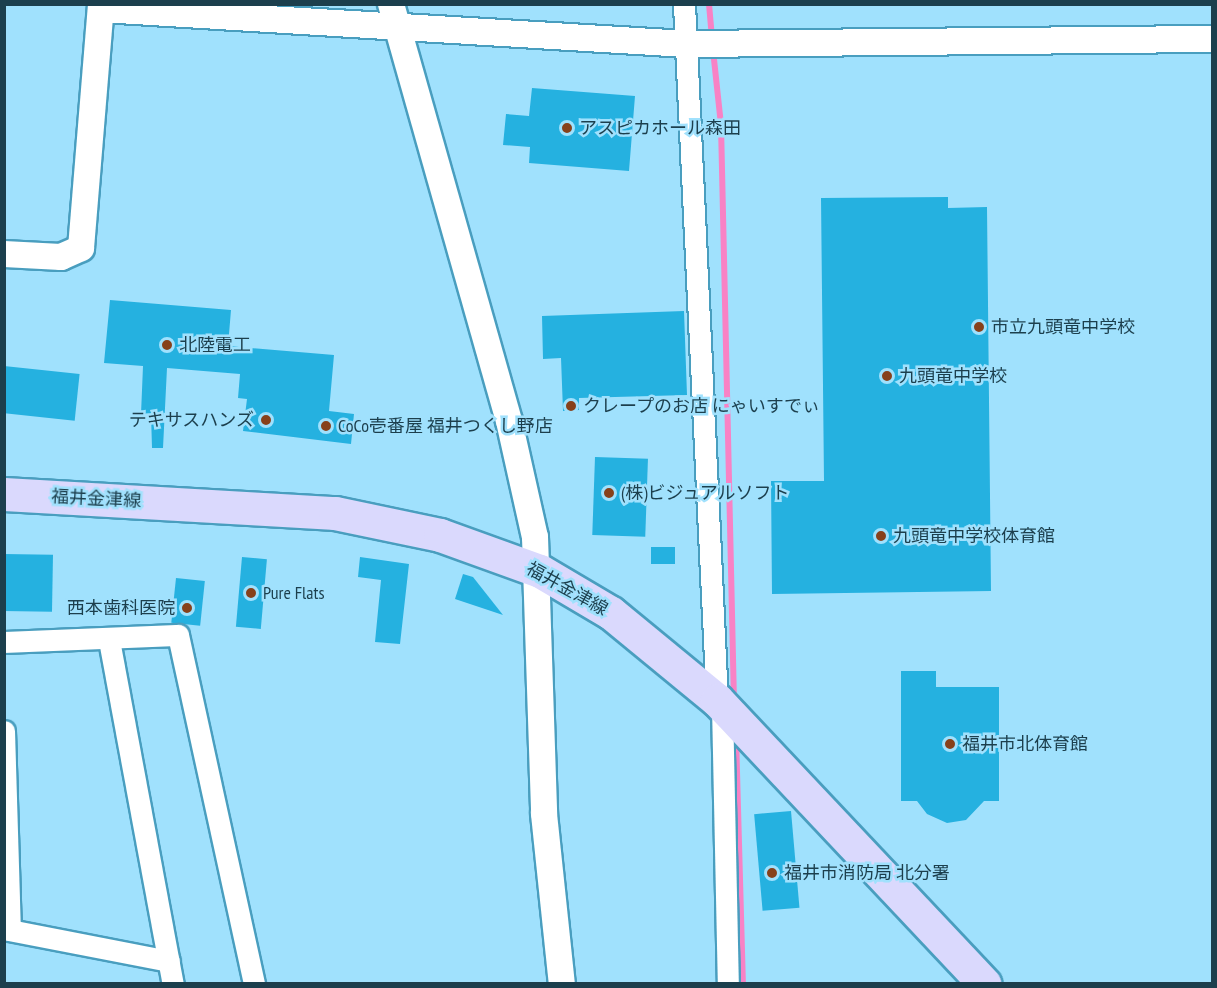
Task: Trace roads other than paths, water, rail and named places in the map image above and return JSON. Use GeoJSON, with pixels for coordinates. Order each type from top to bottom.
{"type":"FeatureCollection","features":[{"type":"Feature","properties":{"kind":"main road","name":"福井金津線"},"geometry":{"type":"LineString","coordinates":[[4,494],[335,513],[440,535],[540,571],[611,613],[719,703],[985,984]]}},
{"type":"Feature","properties":{"kind":"street"},"geometry":{"type":"LineString","coordinates":[[684,4],[719,703],[728,984]]}},
{"type":"Feature","properties":{"kind":"street"},"geometry":{"type":"LineString","coordinates":[[4,254],[61,257],[81,248],[101,7],[395,16],[687,44],[1212,39]]}},
{"type":"Feature","properties":{"kind":"street"},"geometry":{"type":"LineString","coordinates":[[395,16],[509,421],[540,571],[544,814],[562,984]]}},
{"type":"Feature","properties":{"kind":"street"},"geometry":{"type":"LineString","coordinates":[[4,642],[109,640],[178,635],[254,984]]}},
{"type":"Feature","properties":{"kind":"street"},"geometry":{"type":"LineString","coordinates":[[109,640],[173,984]]}},
{"type":"Feature","properties":{"kind":"street"},"geometry":{"type":"LineString","coordinates":[[4,731],[7,929],[169,961]]}},
{"type":"Feature","properties":{"kind":"waterway"},"geometry":{"type":"LineString","coordinates":[[709,4],[712,37]]}},
{"type":"Feature","properties":{"kind":"waterway"},"geometry":{"type":"LineString","coordinates":[[713,50],[721,125],[734,702]]}},
{"type":"Feature","properties":{"kind":"waterway"},"geometry":{"type":"LineString","coordinates":[[736,736],[743,984]]}},
{"type":"Feature","properties":{"kind":"place","name":"アスピカホール森田"},"geometry":{"type":"Point","coordinates":[567,128]}},
{"type":"Feature","properties":{"kind":"place","name":"市立九頭竜中学校"},"geometry":{"type":"Point","coordinates":[979,327]}},
{"type":"Feature","properties":{"kind":"place","name":"北陸電工"},"geometry":{"type":"Point","coordinates":[167,345]}},
{"type":"Feature","properties":{"kind":"place","name":"九頭竜中学校"},"geometry":{"type":"Point","coordinates":[887,376]}},
{"type":"Feature","properties":{"kind":"place","name":"クレープのお店 にゃいすでぃ"},"geometry":{"type":"Point","coordinates":[571,406]}},
{"type":"Feature","properties":{"kind":"place","name":"テキサスハンズ"},"geometry":{"type":"Point","coordinates":[266,420]}},
{"type":"Feature","properties":{"kind":"place","name":"CoCo壱番屋 福井つくし野店"},"geometry":{"type":"Point","coordinates":[326,426]}},
{"type":"Feature","properties":{"kind":"place","name":"(株)ビジュアルソフト"},"geometry":{"type":"Point","coordinates":[609,493]}},
{"type":"Feature","properties":{"kind":"place","name":"九頭竜中学校体育館"},"geometry":{"type":"Point","coordinates":[881,536]}},
{"type":"Feature","properties":{"kind":"place","name":"Pure Flats"},"geometry":{"type":"Point","coordinates":[251,593]}},
{"type":"Feature","properties":{"kind":"place","name":"西本歯科医院"},"geometry":{"type":"Point","coordinates":[187,608]}},
{"type":"Feature","properties":{"kind":"place","name":"福井市北体育館"},"geometry":{"type":"Point","coordinates":[950,744]}},
{"type":"Feature","properties":{"kind":"place","name":"福井市消防局 北分署"},"geometry":{"type":"Point","coordinates":[772,873]}}]}
